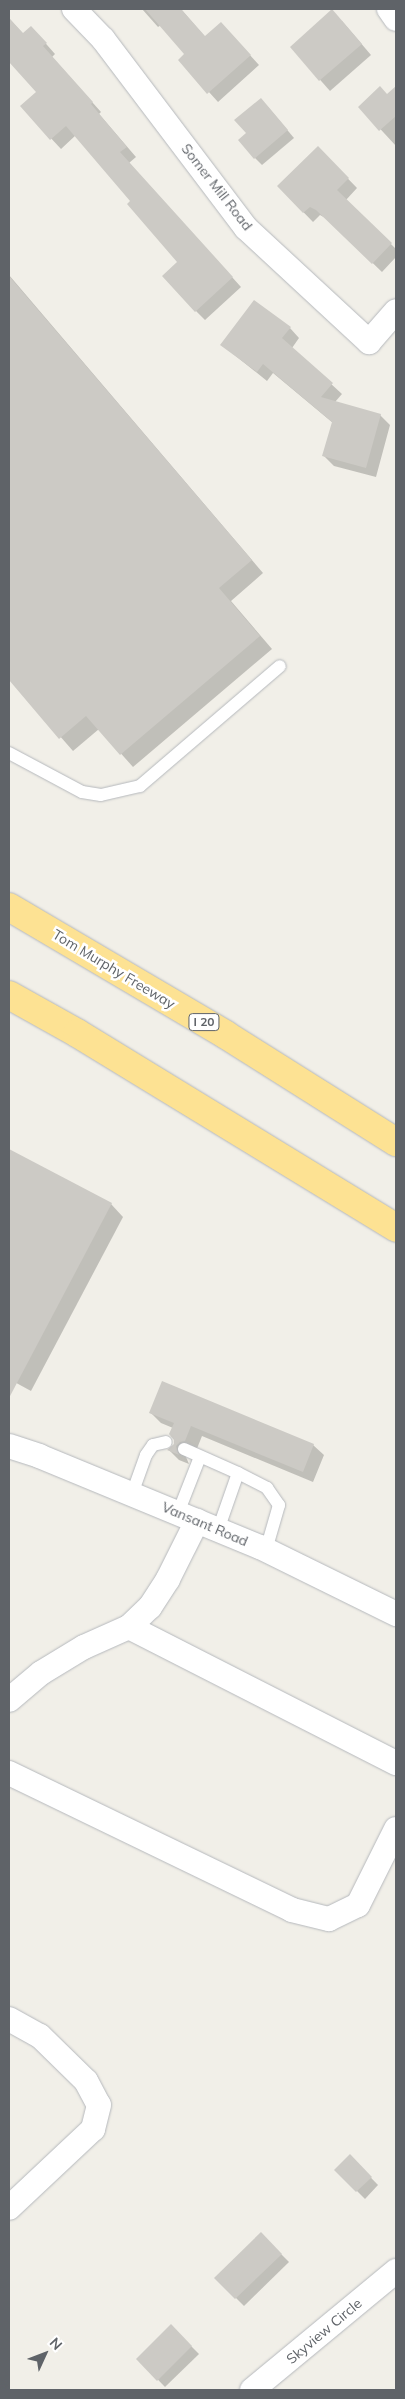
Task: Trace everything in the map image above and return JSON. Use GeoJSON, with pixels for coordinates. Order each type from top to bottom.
{"type":"FeatureCollection","features":[{"type":"Feature","properties":{"kind":"highway","name":"Tom Murphy Freeway"},"geometry":{"type":"LineString","coordinates":[[9,907],[226,1035],[396,1142]]}},
{"type":"Feature","properties":{"kind":"highway"},"geometry":{"type":"LineString","coordinates":[[9,995],[94,1043],[396,1228]]}},
{"type":"Feature","properties":{"kind":"street","name":"Somer Mill Road"},"geometry":{"type":"LineString","coordinates":[[74,9],[104,39],[246,228],[369,342],[396,311]]}},
{"type":"Feature","properties":{"kind":"street"},"geometry":{"type":"LineString","coordinates":[[389,9],[396,19]]}},
{"type":"Feature","properties":{"kind":"street","name":"Vansant Road"},"geometry":{"type":"LineString","coordinates":[[9,1446],[132,1494],[266,1550],[396,1614]]}},
{"type":"Feature","properties":{"kind":"street"},"geometry":{"type":"LineString","coordinates":[[9,1700],[41,1673],[84,1647],[129,1627],[155,1600],[198,1521]]}},
{"type":"Feature","properties":{"kind":"street"},"geometry":{"type":"LineString","coordinates":[[129,1627],[396,1763]]}},
{"type":"Feature","properties":{"kind":"street"},"geometry":{"type":"LineString","coordinates":[[9,1773],[292,1910],[329,1919],[358,1905],[396,1829]]}},
{"type":"Feature","properties":{"kind":"street"},"geometry":{"type":"LineString","coordinates":[[9,2019],[40,2036],[86,2081],[99,2105],[93,2129],[9,2208]]}},
{"type":"Feature","properties":{"kind":"street","name":"Skyview Circle"},"geometry":{"type":"LineString","coordinates":[[252,2390],[396,2271]]}},
{"type":"Feature","properties":{"kind":"lane"},"geometry":{"type":"LineString","coordinates":[[9,753],[82,792],[101,795],[140,786],[280,666]]}},
{"type":"Feature","properties":{"kind":"lane"},"geometry":{"type":"LineString","coordinates":[[132,1494],[146,1454],[159,1444]]}},
{"type":"Feature","properties":{"kind":"lane"},"geometry":{"type":"LineString","coordinates":[[184,1449],[238,1473],[266,1488],[279,1506],[266,1550]]}},
{"type":"Feature","properties":{"kind":"lane"},"geometry":{"type":"LineString","coordinates":[[198,1521],[200,1457]]}},
{"type":"Feature","properties":{"kind":"lane"},"geometry":{"type":"LineString","coordinates":[[198,1521],[238,1473]]}},
{"type":"Feature","properties":{"kind":"building"},"geometry":{"type":"Polygon","coordinates":[[[145,9],[181,9],[205,36],[221,22],[251,55],[207,94],[178,60],[184,54],[145,9]]]}},
{"type":"Feature","properties":{"kind":"building"},"geometry":{"type":"Polygon","coordinates":[[[332,9],[362,44],[319,81],[290,47],[332,9]]]}},
{"type":"Feature","properties":{"kind":"building"},"geometry":{"type":"Polygon","coordinates":[[[9,18],[23,33],[31,26],[47,43],[43,46],[93,102],[91,104],[127,147],[120,152],[233,277],[195,312],[162,276],[177,262],[127,204],[130,201],[66,126],[50,140],[20,106],[36,92],[9,62],[9,18]]]}},
{"type":"Feature","properties":{"kind":"building"},"geometry":{"type":"Polygon","coordinates":[[[380,86],[387,94],[396,86],[396,116],[379,131],[358,107],[380,86]]]}},
{"type":"Feature","properties":{"kind":"building"},"geometry":{"type":"Polygon","coordinates":[[[261,98],[288,130],[254,159],[238,140],[246,133],[234,120],[261,98]]]}},
{"type":"Feature","properties":{"kind":"building"},"geometry":{"type":"Polygon","coordinates":[[[318,146],[349,178],[337,190],[392,243],[372,264],[316,210],[310,207],[303,213],[277,186],[318,146]]]}},
{"type":"Feature","properties":{"kind":"building"},"geometry":{"type":"Polygon","coordinates":[[[9,276],[252,560],[219,588],[260,636],[120,755],[86,716],[59,739],[9,680],[9,276]]]}},
{"type":"Feature","properties":{"kind":"building"},"geometry":{"type":"Polygon","coordinates":[[[254,300],[291,327],[282,338],[333,383],[321,397],[381,414],[366,468],[322,456],[332,422],[263,364],[257,372],[220,345],[254,300]]]}},
{"type":"Feature","properties":{"kind":"building"},"geometry":{"type":"Polygon","coordinates":[[[9,1149],[112,1203],[9,1398],[9,1149]]]}},
{"type":"Feature","properties":{"kind":"building"},"geometry":{"type":"Polygon","coordinates":[[[162,1381],[314,1444],[303,1472],[191,1426],[185,1441],[180,1442],[176,1446],[179,1455],[167,1450],[174,1444],[174,1440],[169,1434],[174,1423],[149,1413],[162,1381]]]}},
{"type":"Feature","properties":{"kind":"building"},"geometry":{"type":"Polygon","coordinates":[[[350,2154],[372,2177],[356,2192],[334,2170],[350,2154]]]}},
{"type":"Feature","properties":{"kind":"building"},"geometry":{"type":"Polygon","coordinates":[[[261,2232],[282,2254],[235,2299],[214,2278],[261,2232]]]}},
{"type":"Feature","properties":{"kind":"building"},"geometry":{"type":"Polygon","coordinates":[[[171,2324],[192,2346],[157,2381],[136,2359],[171,2324]]]}}]}
